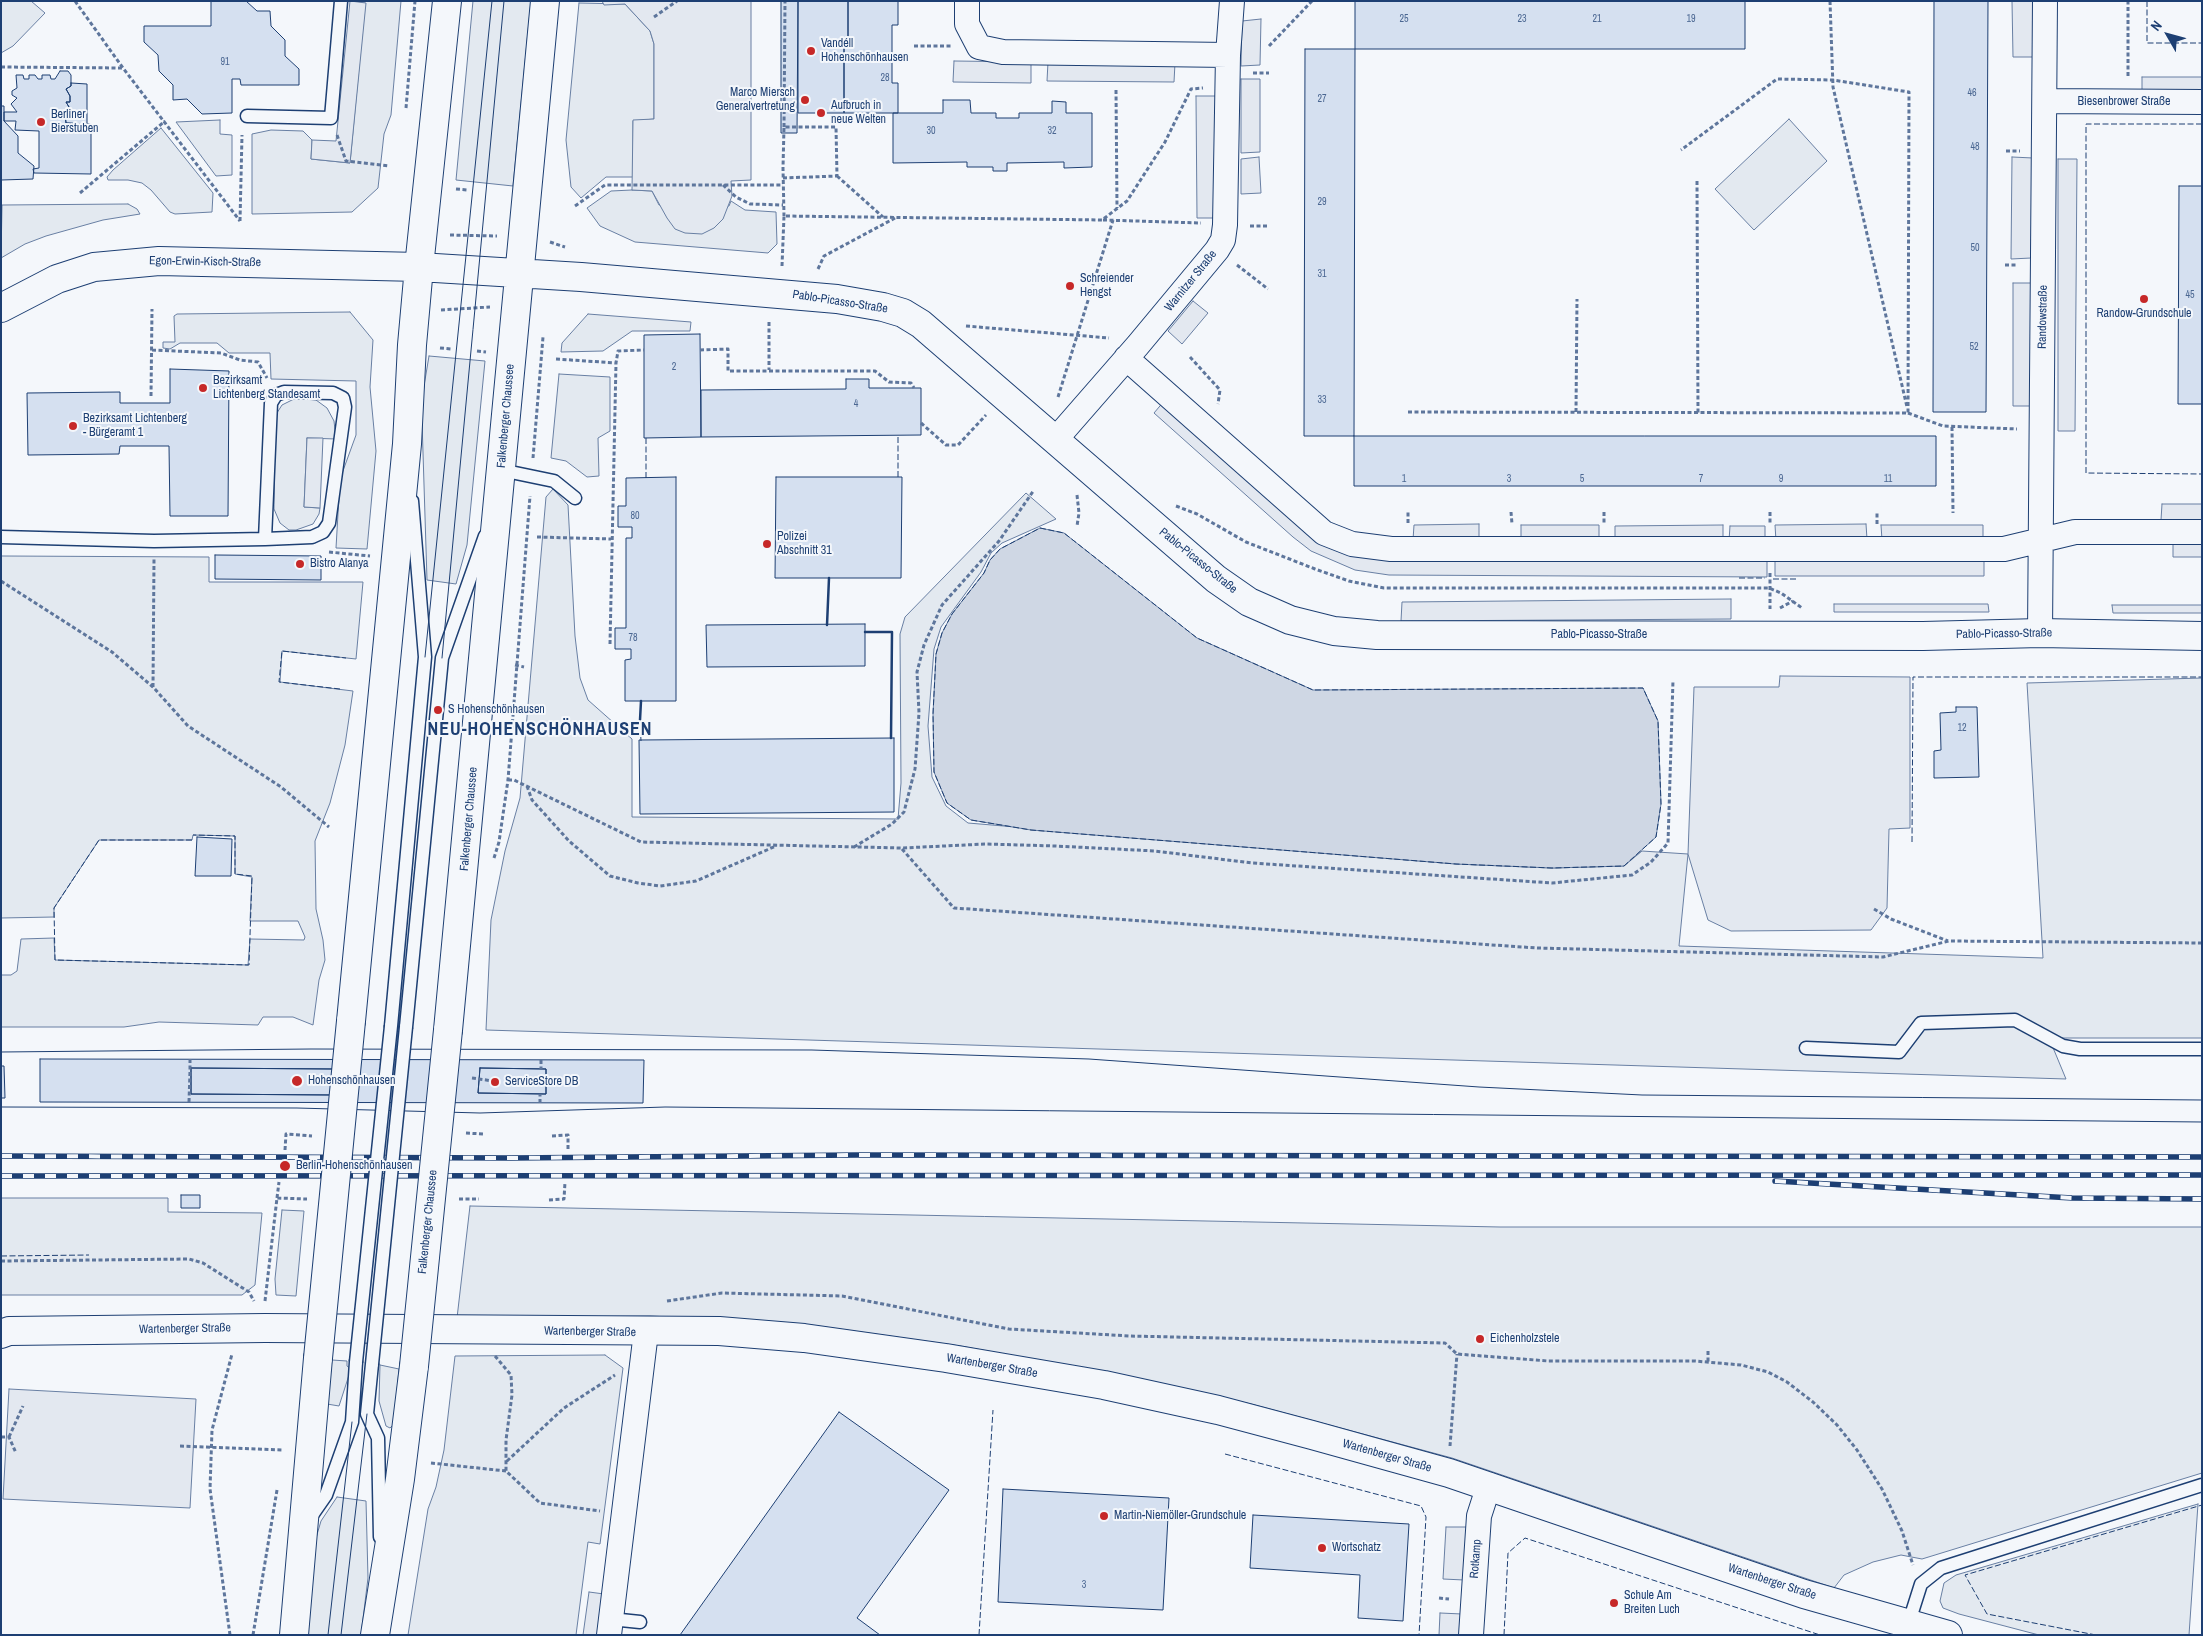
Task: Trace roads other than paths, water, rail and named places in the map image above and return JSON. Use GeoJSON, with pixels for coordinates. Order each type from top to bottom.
{"type":"FeatureCollection","features":[{"type":"Feature","properties":{"kind":"main road"},"geometry":{"type":"LineString","coordinates":[[294,1635],[318,1358],[407,444],[419,267],[447,1]]}},
{"type":"Feature","properties":{"kind":"main road","name":"Falkenberger Chaussee"},"geometry":{"type":"LineString","coordinates":[[376,1635],[400,1479],[414,1366],[448,1030],[545,1]]}},
{"type":"Feature","properties":{"kind":"main road","name":"Egon-Erwin-Kisch-Straße"},"geometry":{"type":"LineString","coordinates":[[1,308],[57,279],[94,267],[136,262],[225,262],[419,267]]}},
{"type":"Feature","properties":{"kind":"main road","name":"Pablo-Picasso-Straße"},"geometry":{"type":"LineString","coordinates":[[419,267],[783,294],[883,307],[903,313],[922,324],[1224,585],[1249,602],[1290,620],[1334,631],[1377,635],[1924,636],[2040,633],[2202,636]]}},
{"type":"Feature","properties":{"kind":"main road","name":"Wartenberger Straße"},"geometry":{"type":"LineString","coordinates":[[1,1334],[9,1331],[255,1328],[719,1331],[804,1338],[946,1358],[1104,1385],[1218,1410],[1448,1473],[1488,1485],[1804,1594],[1948,1635]]}},
{"type":"Feature","properties":{"kind":"street"},"geometry":{"type":"LineString","coordinates":[[967,1],[967,24],[979,47],[1004,52],[1228,64]]}},
{"type":"Feature","properties":{"kind":"street","name":"Warnitzer Straße"},"geometry":{"type":"LineString","coordinates":[[1056,439],[1132,352],[1217,250],[1223,240],[1225,225],[1228,64],[1232,1]]}},
{"type":"Feature","properties":{"kind":"street","name":"Randowstraße"},"geometry":{"type":"LineString","coordinates":[[2040,633],[2046,1]]}},
{"type":"Feature","properties":{"kind":"street","name":"Biesenbrower Straße"},"geometry":{"type":"LineString","coordinates":[[2046,101],[2202,102]]}},
{"type":"Feature","properties":{"kind":"street"},"geometry":{"type":"LineString","coordinates":[[1132,352],[1324,533],[1352,544],[1391,549],[2004,549],[2042,538],[2075,532],[2202,532]]}},
{"type":"Feature","properties":{"kind":"street"},"geometry":{"type":"LineString","coordinates":[[610,1627],[646,1332]]}},
{"type":"Feature","properties":{"kind":"street","name":"Rotkamp"},"geometry":{"type":"LineString","coordinates":[[1471,1635],[1479,1516],[1488,1485]]}},
{"type":"Feature","properties":{"kind":"lane"},"geometry":{"type":"LineString","coordinates":[[247,116],[331,118],[340,1]]}},
{"type":"Feature","properties":{"kind":"lane"},"geometry":{"type":"LineString","coordinates":[[1,537],[154,541],[265,539],[312,538],[323,532],[330,523],[345,407],[342,398],[333,393],[284,392],[276,395],[271,403],[265,539]]}},
{"type":"Feature","properties":{"kind":"lane"},"geometry":{"type":"LineString","coordinates":[[304,1526],[326,1494],[352,1422],[356,1362],[391,1026],[425,657],[407,444]]}},
{"type":"Feature","properties":{"kind":"lane"},"geometry":{"type":"LineString","coordinates":[[381,1600],[378,1438],[367,1414],[442,658],[500,482],[532,476],[554,481],[575,498]]}},
{"type":"Feature","properties":{"kind":"lane"},"geometry":{"type":"LineString","coordinates":[[1806,1048],[1899,1052],[1921,1023],[2015,1020],[2063,1046],[2080,1049],[2202,1049]]}},
{"type":"Feature","properties":{"kind":"lane"},"geometry":{"type":"LineString","coordinates":[[1908,1625],[1921,1584],[1941,1568],[2202,1485]]}},
{"type":"Feature","properties":{"kind":"lane"},"geometry":{"type":"LineString","coordinates":[[610,1627],[640,1622]]}},
{"type":"Feature","properties":{"kind":"tram line"},"geometry":{"type":"LineString","coordinates":[[425,657],[492,1]]}},
{"type":"Feature","properties":{"kind":"tram line"},"geometry":{"type":"LineString","coordinates":[[442,658],[504,1]]}},
{"type":"Feature","properties":{"kind":"tram line"},"geometry":{"type":"LineString","coordinates":[[1,1052],[311,1049],[812,1050],[1089,1059],[1479,1087],[1642,1095],[2202,1100]]}},
{"type":"Feature","properties":{"kind":"tram line"},"geometry":{"type":"LineString","coordinates":[[1,1107],[297,1108],[480,1113],[665,1107],[2202,1122]]}},
{"type":"Feature","properties":{"kind":"tram line"},"geometry":{"type":"LineString","coordinates":[[341,1635],[367,1414]]}},
{"type":"Feature","properties":{"kind":"tram line"},"geometry":{"type":"LineString","coordinates":[[328,1635],[352,1422]]}},
{"type":"Feature","properties":{"kind":"railway"},"geometry":{"type":"LineString","coordinates":[[1,1156],[511,1158],[857,1155],[2202,1157]]}},
{"type":"Feature","properties":{"kind":"railway"},"geometry":{"type":"LineString","coordinates":[[1,1176],[2202,1175]]}},
{"type":"Feature","properties":{"kind":"railway"},"geometry":{"type":"LineString","coordinates":[[1775,1181],[2072,1198],[2202,1199]]}},
{"type":"Feature","properties":{"kind":"place","name":"Vandéll Hohenschönhausen"},"geometry":{"type":"Point","coordinates":[811,51]}},
{"type":"Feature","properties":{"kind":"place","name":"Marco Miersch Generalvertretung"},"geometry":{"type":"Point","coordinates":[805,100]}},
{"type":"Feature","properties":{"kind":"place","name":"Aufbruch in neue Welten"},"geometry":{"type":"Point","coordinates":[821,113]}},
{"type":"Feature","properties":{"kind":"place","name":"Berliner Bierstuben"},"geometry":{"type":"Point","coordinates":[41,122]}},
{"type":"Feature","properties":{"kind":"place","name":"Schreiender Hengst"},"geometry":{"type":"Point","coordinates":[1070,286]}},
{"type":"Feature","properties":{"kind":"place","name":"Randow-Grundschule"},"geometry":{"type":"Point","coordinates":[2144,299]}},
{"type":"Feature","properties":{"kind":"place","name":"Bezirksamt Lichtenberg Standesamt"},"geometry":{"type":"Point","coordinates":[203,388]}},
{"type":"Feature","properties":{"kind":"place","name":"Bezirksamt Lichtenberg - Bürgeramt 1"},"geometry":{"type":"Point","coordinates":[73,426]}},
{"type":"Feature","properties":{"kind":"place","name":"Polizei Abschnitt 31"},"geometry":{"type":"Point","coordinates":[767,544]}},
{"type":"Feature","properties":{"kind":"place","name":"Bistro Alanya"},"geometry":{"type":"Point","coordinates":[300,564]}},
{"type":"Feature","properties":{"kind":"place","name":"S Hohenschönhausen"},"geometry":{"type":"Point","coordinates":[438,710]}},
{"type":"Feature","properties":{"kind":"place","name":"Hohenschönhausen"},"geometry":{"type":"Point","coordinates":[297,1081]}},
{"type":"Feature","properties":{"kind":"place","name":"ServiceStore DB"},"geometry":{"type":"Point","coordinates":[495,1082]}},
{"type":"Feature","properties":{"kind":"place","name":"Berlin-Hohenschönhausen"},"geometry":{"type":"Point","coordinates":[285,1166]}},
{"type":"Feature","properties":{"kind":"place","name":"Eichenholzstele"},"geometry":{"type":"Point","coordinates":[1480,1339]}},
{"type":"Feature","properties":{"kind":"place","name":"Martin-Niemöller-Grundschule"},"geometry":{"type":"Point","coordinates":[1104,1516]}},
{"type":"Feature","properties":{"kind":"place","name":"Wortschatz"},"geometry":{"type":"Point","coordinates":[1322,1548]}},
{"type":"Feature","properties":{"kind":"place","name":"Schule Am Breiten Luch"},"geometry":{"type":"Point","coordinates":[1614,1603]}},
{"type":"Feature","properties":{"kind":"district","name":"NEU-HOHENSCHÖNHAUSEN"},"geometry":{"type":"Point","coordinates":[540,730]}}]}
